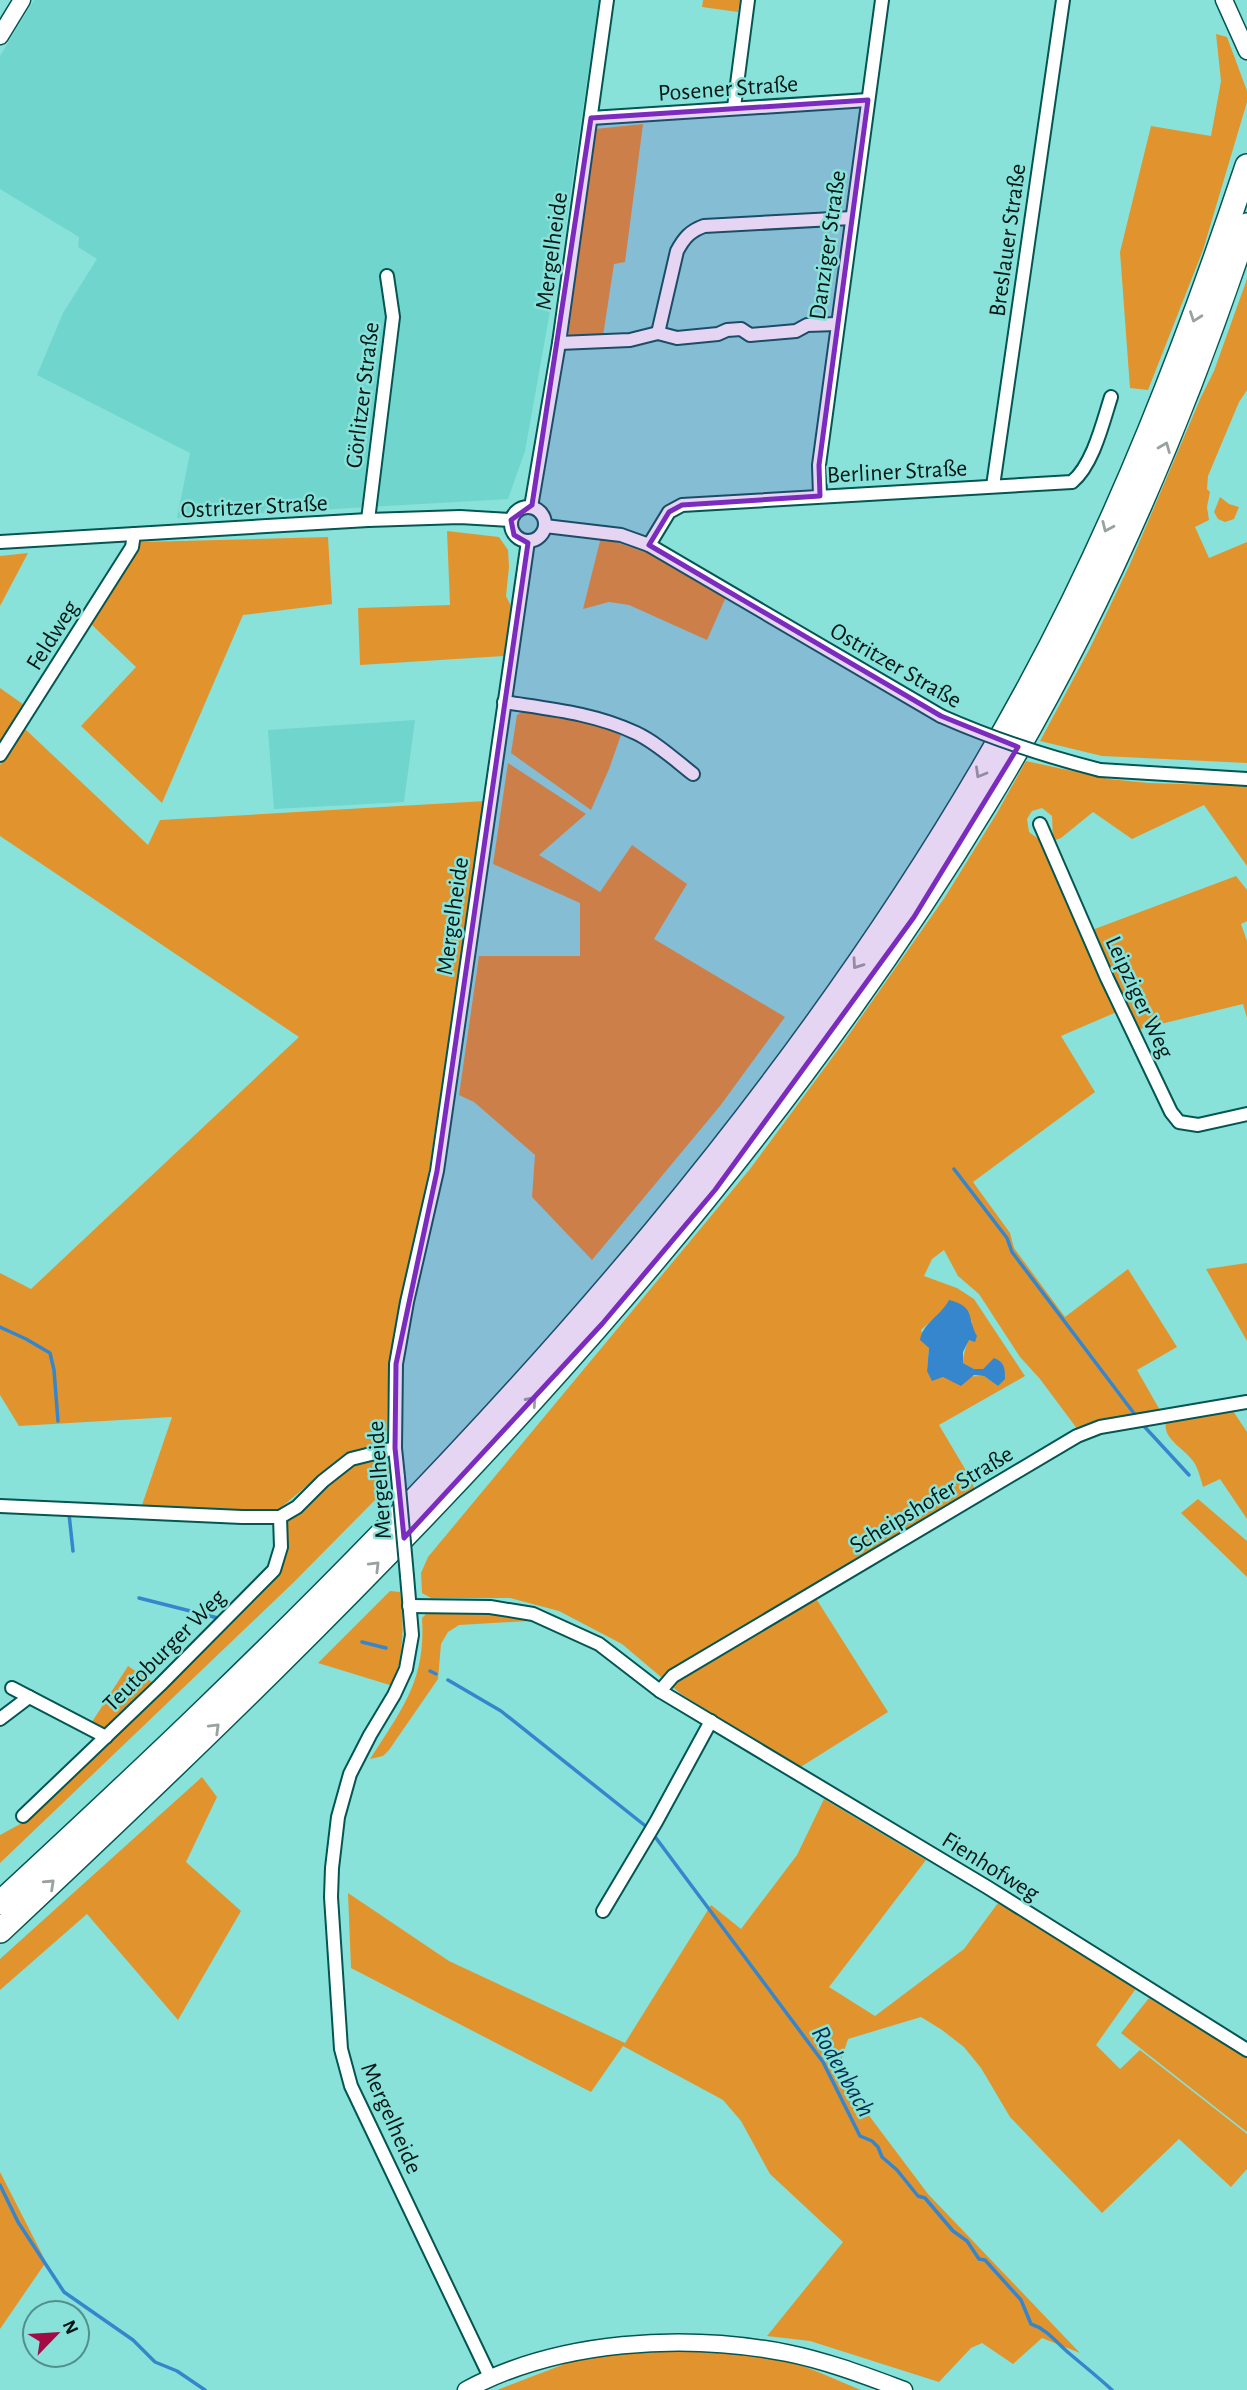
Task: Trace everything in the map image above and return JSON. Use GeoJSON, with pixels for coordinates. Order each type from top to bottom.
{"type":"FeatureCollection","features":[{"type":"Feature","properties":{"kind":"highway"},"geometry":{"type":"LineString","coordinates":[[0,1903],[207,1708],[471,1440],[584,1314],[695,1182],[802,1044],[896,908],[971,789],[1029,687],[1086,574],[1137,461],[1189,332],[1247,166]]}},
{"type":"Feature","properties":{"kind":"highway"},"geometry":{"type":"LineString","coordinates":[[0,1931],[229,1714],[486,1452],[602,1324],[706,1200],[817,1056],[914,917],[988,799],[1045,699],[1096,598],[1157,466],[1208,337],[1247,225]]}},
{"type":"Feature","properties":{"kind":"street"},"geometry":{"type":"LineString","coordinates":[[0,36],[22,0]]}},
{"type":"Feature","properties":{"kind":"street","name":"Mergelheide"},"geometry":{"type":"LineString","coordinates":[[531,507],[559,343],[607,0]]}},
{"type":"Feature","properties":{"kind":"street"},"geometry":{"type":"LineString","coordinates":[[734,107],[748,0]]}},
{"type":"Feature","properties":{"kind":"street","name":"Danziger Straße"},"geometry":{"type":"LineString","coordinates":[[820,496],[818,465],[882,0]]}},
{"type":"Feature","properties":{"kind":"street","name":"Breslauer Straße"},"geometry":{"type":"LineString","coordinates":[[993,486],[1063,0]]}},
{"type":"Feature","properties":{"kind":"street"},"geometry":{"type":"LineString","coordinates":[[1224,0],[1247,51]]}},
{"type":"Feature","properties":{"kind":"street","name":"Posener Straße"},"geometry":{"type":"LineString","coordinates":[[591,118],[868,100]]}},
{"type":"Feature","properties":{"kind":"street"},"geometry":{"type":"LineString","coordinates":[[658,333],[677,251],[692,230],[704,226],[852,218]]}},
{"type":"Feature","properties":{"kind":"street","name":"Görlitzer Straße"},"geometry":{"type":"LineString","coordinates":[[368,520],[393,317],[387,276]]}},
{"type":"Feature","properties":{"kind":"street"},"geometry":{"type":"LineString","coordinates":[[559,343],[630,340],[658,333],[677,338],[741,329],[750,335],[796,331],[807,325],[837,324]]}},
{"type":"Feature","properties":{"kind":"street","name":"Berliner Straße"},"geometry":{"type":"LineString","coordinates":[[649,545],[669,512],[682,505],[1072,482],[1079,476],[1097,441],[1111,397]]}},
{"type":"Feature","properties":{"kind":"street"},"geometry":{"type":"LineString","coordinates":[[531,507],[544,516],[545,526],[541,535],[528,541],[514,535],[511,520],[516,511],[531,507]]}},
{"type":"Feature","properties":{"kind":"street","name":"Ostritzer Straße"},"geometry":{"type":"LineString","coordinates":[[0,542],[368,520],[460,517],[511,520]]}},
{"type":"Feature","properties":{"kind":"street","name":"Ostritzer Straße"},"geometry":{"type":"LineString","coordinates":[[545,526],[621,536],[649,545],[941,716],[1010,745],[1100,769],[1247,779]]}},
{"type":"Feature","properties":{"kind":"street","name":"Feldweg"},"geometry":{"type":"LineString","coordinates":[[0,755],[132,547],[134,534]]}},
{"type":"Feature","properties":{"kind":"street","name":"Mergelheide"},"geometry":{"type":"LineString","coordinates":[[490,2377],[351,2086],[341,2049],[331,1898],[338,1817],[350,1774],[406,1669],[412,1636],[395,1448],[396,1364],[407,1302],[437,1171],[528,541]]}},
{"type":"Feature","properties":{"kind":"street"},"geometry":{"type":"LineString","coordinates":[[504,702],[581,713],[603,720],[648,740],[693,775]]}},
{"type":"Feature","properties":{"kind":"street","name":"Leipziger Weg"},"geometry":{"type":"LineString","coordinates":[[1040,824],[1107,978],[1171,1112],[1179,1122],[1198,1125],[1247,1114]]}},
{"type":"Feature","properties":{"kind":"street","name":"Scheipshofer Straße"},"geometry":{"type":"LineString","coordinates":[[660,1691],[673,1676],[1077,1436],[1100,1427],[1247,1402]]}},
{"type":"Feature","properties":{"kind":"street"},"geometry":{"type":"LineString","coordinates":[[0,1506],[280,1517],[297,1507],[323,1481],[351,1459],[395,1448]]}},
{"type":"Feature","properties":{"kind":"street","name":"Teutoburger Weg"},"geometry":{"type":"LineString","coordinates":[[12,1688],[106,1738],[274,1570],[281,1547],[280,1517]]}},
{"type":"Feature","properties":{"kind":"street","name":"Fienhofweg"},"geometry":{"type":"LineString","coordinates":[[409,1606],[490,1607],[533,1614],[599,1644],[660,1691],[975,1880],[1247,2050]]}},
{"type":"Feature","properties":{"kind":"street"},"geometry":{"type":"LineString","coordinates":[[0,1718],[29,1696]]}},
{"type":"Feature","properties":{"kind":"street"},"geometry":{"type":"LineString","coordinates":[[603,1910],[656,1822],[710,1721]]}},
{"type":"Feature","properties":{"kind":"street"},"geometry":{"type":"LineString","coordinates":[[23,1816],[106,1738]]}},
{"type":"Feature","properties":{"kind":"street"},"geometry":{"type":"LineString","coordinates":[[466,2390],[513,2368],[575,2353],[649,2343],[715,2344],[790,2354],[846,2369],[904,2390]]}},
{"type":"Feature","properties":{"kind":"highlighted area"},"geometry":{"type":"Polygon","coordinates":[[[868,100],[819,465],[820,496],[682,505],[669,512],[649,545],[941,716],[1018,747],[914,917],[715,1190],[602,1324],[404,1538],[395,1448],[396,1364],[437,1171],[528,543],[514,535],[511,520],[532,505],[591,118],[868,100]]]}},
{"type":"Feature","properties":{"kind":"shaded area"},"geometry":{"type":"Polygon","coordinates":[[[34,0],[599,0],[567,216],[525,451],[508,499],[177,518],[190,453],[37,375],[63,313],[97,259],[78,247],[79,237],[0,189],[0,56],[34,0]]]}},
{"type":"Feature","properties":{"kind":"shaded area"},"geometry":{"type":"Polygon","coordinates":[[[703,0],[740,0],[738,12],[702,7],[703,0]]]}},
{"type":"Feature","properties":{"kind":"shaded area"},"geometry":{"type":"Polygon","coordinates":[[[1216,34],[1227,37],[1247,91],[1247,102],[1203,250],[1148,390],[1130,388],[1120,252],[1151,126],[1211,136],[1221,81],[1216,34]]]}},
{"type":"Feature","properties":{"kind":"shaded area"},"geometry":{"type":"Polygon","coordinates":[[[643,124],[625,262],[614,264],[603,336],[568,337],[595,129],[643,124]]]}},
{"type":"Feature","properties":{"kind":"shaded area"},"geometry":{"type":"Polygon","coordinates":[[[1247,279],[1247,390],[1239,402],[1208,476],[1209,520],[1195,527],[1209,558],[1247,542],[1247,763],[1102,756],[1040,741],[1090,648],[1130,564],[1214,371],[1247,279]]]}},
{"type":"Feature","properties":{"kind":"shaded area"},"geometry":{"type":"Polygon","coordinates":[[[1220,497],[1239,507],[1234,519],[1225,522],[1218,519],[1214,512],[1220,497]]]}},
{"type":"Feature","properties":{"kind":"shaded area"},"geometry":{"type":"Polygon","coordinates":[[[447,531],[499,537],[508,550],[506,596],[511,606],[504,656],[360,665],[358,608],[450,605],[447,531]]]}},
{"type":"Feature","properties":{"kind":"shaded area"},"geometry":{"type":"Polygon","coordinates":[[[328,537],[332,604],[243,615],[162,803],[81,726],[136,667],[91,624],[141,542],[328,537]]]}},
{"type":"Feature","properties":{"kind":"shaded area"},"geometry":{"type":"Polygon","coordinates":[[[601,537],[657,556],[726,597],[707,640],[629,605],[609,602],[583,609],[601,537]]]}},
{"type":"Feature","properties":{"kind":"shaded area"},"geometry":{"type":"Polygon","coordinates":[[[28,553],[0,606],[0,556],[28,553]]]}},
{"type":"Feature","properties":{"kind":"shaded area"},"geometry":{"type":"Polygon","coordinates":[[[0,688],[27,707],[0,749],[0,688]]]}},
{"type":"Feature","properties":{"kind":"shaded area"},"geometry":{"type":"Polygon","coordinates":[[[522,712],[579,718],[621,735],[591,810],[511,753],[517,715],[522,712]]]}},
{"type":"Feature","properties":{"kind":"shaded area"},"geometry":{"type":"Polygon","coordinates":[[[415,720],[404,802],[274,809],[268,730],[415,720]]]}},
{"type":"Feature","properties":{"kind":"shaded area"},"geometry":{"type":"Polygon","coordinates":[[[24,728],[148,845],[160,820],[485,801],[429,1170],[389,1364],[386,1441],[341,1457],[278,1510],[208,1511],[142,1505],[172,1417],[19,1426],[0,1395],[0,1273],[31,1289],[299,1037],[0,836],[0,765],[24,728]]]}},
{"type":"Feature","properties":{"kind":"shaded area"},"geometry":{"type":"Polygon","coordinates":[[[1026,761],[1109,779],[1247,786],[1247,866],[1204,805],[1132,839],[1093,812],[1061,838],[1053,841],[1052,816],[1042,808],[1032,811],[1027,819],[1029,832],[1044,843],[1119,1011],[1061,1036],[1095,1092],[973,1182],[1010,1233],[1014,1248],[1065,1317],[1128,1269],[1177,1347],[1137,1370],[1161,1412],[1078,1430],[1020,1357],[979,1294],[958,1276],[944,1250],[932,1259],[924,1276],[957,1288],[974,1299],[1025,1376],[939,1425],[971,1479],[975,1491],[810,1589],[888,1712],[799,1768],[681,1694],[622,1644],[559,1611],[510,1598],[431,1598],[422,1593],[421,1573],[428,1557],[750,1169],[843,1043],[945,897],[1026,761]],[[946,1307],[921,1330],[929,1348],[927,1371],[943,1377],[984,1376],[998,1386],[994,1359],[983,1369],[974,1369],[963,1363],[972,1321],[946,1307]]]}},
{"type":"Feature","properties":{"kind":"shaded area"},"geometry":{"type":"Polygon","coordinates":[[[508,763],[586,814],[539,855],[600,892],[632,845],[687,884],[654,939],[785,1017],[720,1106],[592,1260],[532,1197],[535,1155],[474,1102],[459,1095],[479,956],[580,956],[580,903],[493,864],[508,763]]]}},
{"type":"Feature","properties":{"kind":"shaded area"},"geometry":{"type":"Polygon","coordinates":[[[1236,876],[1247,890],[1247,921],[1241,924],[1247,941],[1247,1018],[1243,1004],[1136,1030],[1092,930],[1236,876]]]}},
{"type":"Feature","properties":{"kind":"shaded area"},"geometry":{"type":"Polygon","coordinates":[[[1247,1263],[1247,1341],[1206,1269],[1247,1263]]]}},
{"type":"Feature","properties":{"kind":"shaded area"},"geometry":{"type":"Polygon","coordinates":[[[949,1300],[967,1309],[977,1336],[975,1342],[969,1340],[963,1352],[963,1363],[974,1369],[983,1369],[994,1358],[998,1360],[1004,1366],[1005,1379],[998,1386],[984,1376],[974,1375],[961,1386],[943,1377],[932,1381],[927,1371],[929,1348],[920,1340],[925,1328],[949,1300]]]}},
{"type":"Feature","properties":{"kind":"shaded area"},"geometry":{"type":"Polygon","coordinates":[[[1233,1411],[1247,1432],[1247,1519],[1220,1479],[1203,1487],[1193,1460],[1172,1440],[1166,1429],[1166,1422],[1233,1411]]]}},
{"type":"Feature","properties":{"kind":"shaded area"},"geometry":{"type":"Polygon","coordinates":[[[378,1456],[388,1464],[390,1472],[375,1500],[294,1582],[0,1863],[0,1835],[22,1823],[280,1569],[287,1545],[286,1525],[289,1519],[340,1473],[378,1456]]]}},
{"type":"Feature","properties":{"kind":"shaded area"},"geometry":{"type":"Polygon","coordinates":[[[1198,1499],[1247,1541],[1247,1577],[1181,1513],[1198,1499]]]}},
{"type":"Feature","properties":{"kind":"shaded area"},"geometry":{"type":"Polygon","coordinates":[[[390,1591],[400,1592],[402,1617],[401,1651],[393,1686],[318,1663],[390,1591]]]}},
{"type":"Feature","properties":{"kind":"shaded area"},"geometry":{"type":"Polygon","coordinates":[[[430,1610],[489,1611],[532,1617],[564,1630],[529,1621],[459,1625],[448,1632],[441,1644],[438,1679],[389,1750],[383,1756],[370,1759],[402,1709],[416,1677],[422,1640],[422,1618],[430,1610]]]}},
{"type":"Feature","properties":{"kind":"shaded area"},"geometry":{"type":"Polygon","coordinates":[[[128,1666],[155,1684],[103,1731],[90,1725],[128,1666]]]}},
{"type":"Feature","properties":{"kind":"shaded area"},"geometry":{"type":"Polygon","coordinates":[[[202,1777],[217,1797],[186,1862],[241,1911],[178,2020],[87,1914],[0,1990],[0,1959],[202,1777]]]}},
{"type":"Feature","properties":{"kind":"shaded area"},"geometry":{"type":"Polygon","coordinates":[[[824,1799],[926,1860],[829,1987],[875,2016],[964,1949],[998,1903],[1137,1987],[1096,2045],[1120,2069],[1140,2050],[1247,2134],[1247,2169],[1231,2187],[1179,2139],[1102,2213],[1010,2117],[981,2068],[964,2047],[942,2030],[921,2017],[848,2039],[837,2073],[928,2194],[1080,2353],[1042,2338],[1013,2364],[982,2343],[971,2348],[939,2382],[810,2341],[767,2336],[843,2242],[770,2174],[741,2121],[723,2100],[623,2046],[591,2092],[351,1968],[348,1893],[449,1961],[625,2043],[711,1905],[741,1929],[797,1855],[824,1799]]]}},
{"type":"Feature","properties":{"kind":"shaded area"},"geometry":{"type":"Polygon","coordinates":[[[1149,1998],[1247,2058],[1247,2132],[1121,2033],[1149,1998]]]}},
{"type":"Feature","properties":{"kind":"shaded area"},"geometry":{"type":"Polygon","coordinates":[[[0,2172],[46,2262],[0,2329],[0,2172]]]}},
{"type":"Feature","properties":{"kind":"shaded area"},"geometry":{"type":"Polygon","coordinates":[[[649,2351],[720,2352],[773,2358],[808,2368],[861,2390],[497,2390],[575,2360],[649,2351]]]}},
{"type":"Feature","properties":{"kind":"waterway"},"geometry":{"type":"LineString","coordinates":[[954,1169],[1007,1238],[1012,1252],[1136,1416]]}},
{"type":"Feature","properties":{"kind":"waterway","name":"Rodenbach"},"geometry":{"type":"LineString","coordinates":[[0,1327],[50,1353],[58,1421]]}},
{"type":"Feature","properties":{"kind":"waterway"},"geometry":{"type":"LineString","coordinates":[[1142,1424],[1189,1475]]}},
{"type":"Feature","properties":{"kind":"waterway","name":"Rodenbach"},"geometry":{"type":"LineString","coordinates":[[69,1514],[73,1551]]}},
{"type":"Feature","properties":{"kind":"waterway","name":"Rodenbach"},"geometry":{"type":"LineString","coordinates":[[139,1598],[218,1618]]}},
{"type":"Feature","properties":{"kind":"waterway","name":"Rodenbach"},"geometry":{"type":"LineString","coordinates":[[362,1642],[386,1648]]}},
{"type":"Feature","properties":{"kind":"waterway","name":"Rodenbach"},"geometry":{"type":"LineString","coordinates":[[430,1671],[436,1674]]}},
{"type":"Feature","properties":{"kind":"waterway","name":"Rodenbach"},"geometry":{"type":"LineString","coordinates":[[448,1680],[501,1711],[648,1828]]}},
{"type":"Feature","properties":{"kind":"waterway","name":"Rodenbach"},"geometry":{"type":"LineString","coordinates":[[653,1834],[823,2062],[860,2136],[872,2141],[882,2157],[897,2170],[918,2196],[925,2198],[953,2231],[967,2241],[979,2259],[985,2260],[1021,2300],[1031,2324],[1047,2333],[1112,2390]]}},
{"type":"Feature","properties":{"kind":"waterway"},"geometry":{"type":"LineString","coordinates":[[0,2185],[18,2222],[64,2292],[133,2340],[155,2362],[177,2371],[205,2390]]}}]}
